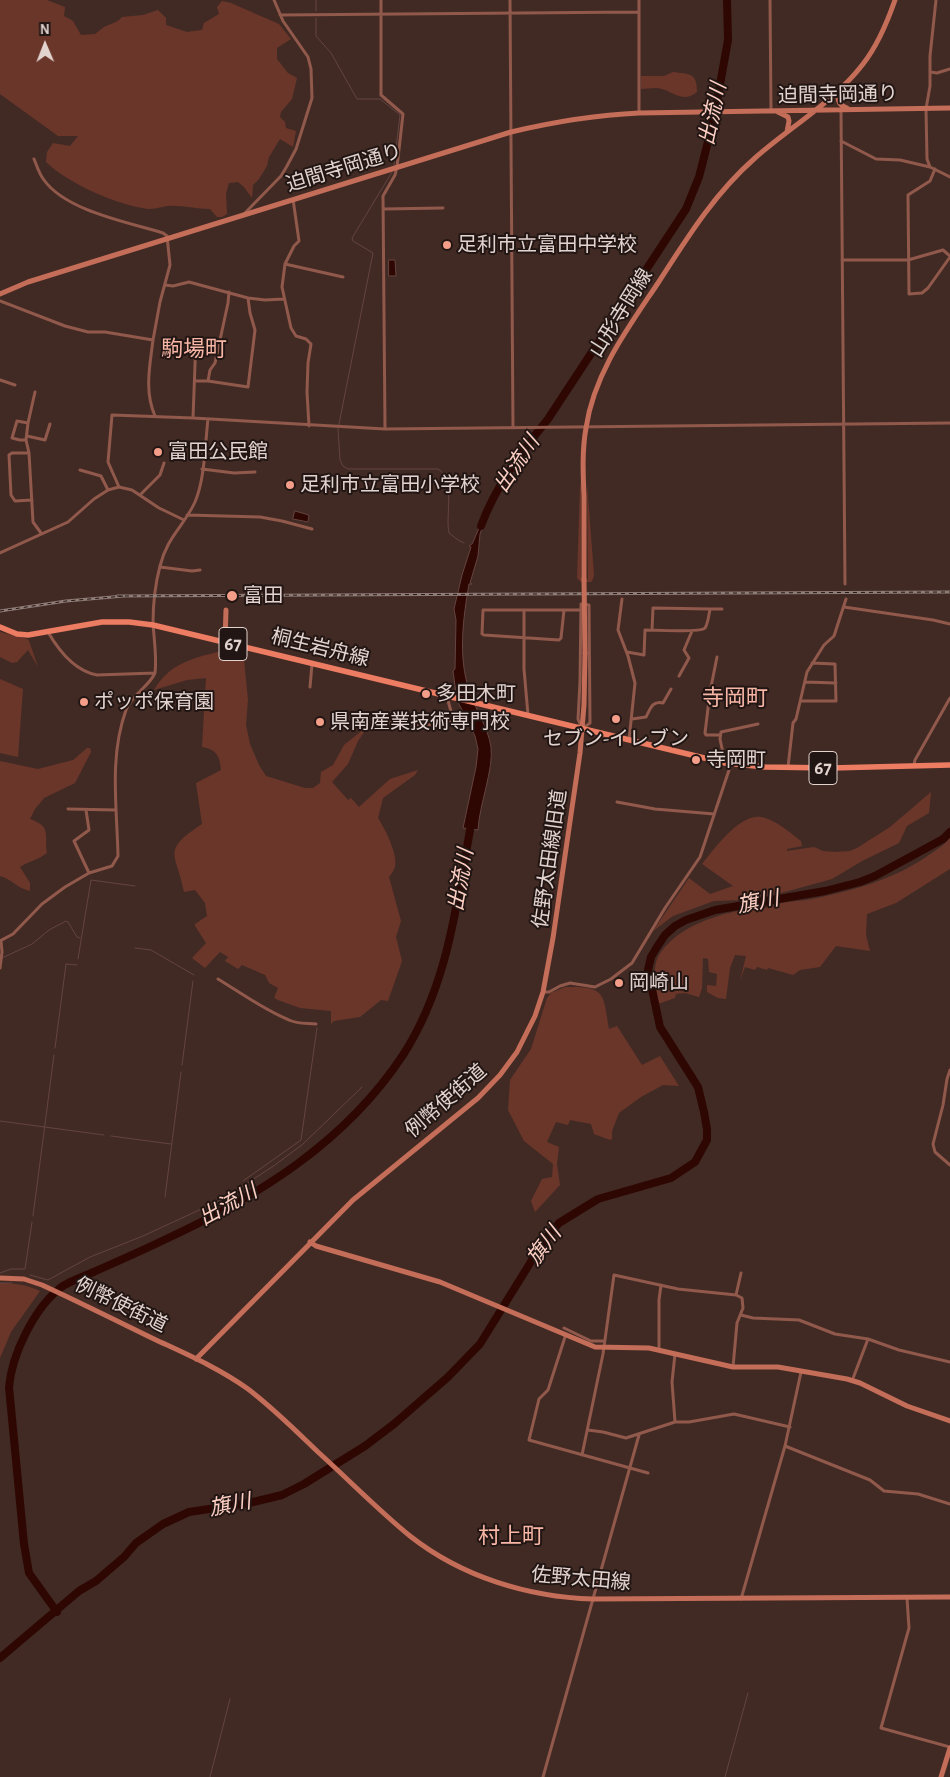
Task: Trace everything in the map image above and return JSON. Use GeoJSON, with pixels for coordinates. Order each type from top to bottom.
{"type":"FeatureCollection","features":[{"type":"Feature","properties":{"kind":"main road","name":"桐生岩舟線"},"geometry":{"type":"LineString","coordinates":[[0,627],[21,634],[48,632],[102,622],[153,625],[528,716]]}},
{"type":"Feature","properties":{"kind":"main road","name":"67"},"geometry":{"type":"LineString","coordinates":[[528,716],[728,764],[861,768],[950,765]]}},
{"type":"Feature","properties":{"kind":"street"},"geometry":{"type":"LineString","coordinates":[[243,215],[281,176],[287,166],[296,150],[312,98],[311,68],[308,57],[280,14],[274,0]]}},
{"type":"Feature","properties":{"kind":"street"},"geometry":{"type":"LineString","coordinates":[[381,0],[381,96],[403,114],[397,167],[395,175],[384,193],[383,209],[385,429]]}},
{"type":"Feature","properties":{"kind":"street"},"geometry":{"type":"LineString","coordinates":[[510,0],[513,428]]}},
{"type":"Feature","properties":{"kind":"street"},"geometry":{"type":"LineString","coordinates":[[639,0],[639,113]]}},
{"type":"Feature","properties":{"kind":"street"},"geometry":{"type":"LineString","coordinates":[[770,0],[773,110],[788,117],[787,132]]}},
{"type":"Feature","properties":{"kind":"street","name":"山形寺岡線"},"geometry":{"type":"LineString","coordinates":[[582,729],[585,653],[583,461],[586,427],[595,393],[607,363],[688,236],[728,184],[753,159],[840,89],[864,63],[886,26],[895,0]]}},
{"type":"Feature","properties":{"kind":"street"},"geometry":{"type":"LineString","coordinates":[[930,167],[927,159],[926,108],[930,86],[930,56],[936,0]]}},
{"type":"Feature","properties":{"kind":"street"},"geometry":{"type":"LineString","coordinates":[[280,14],[381,15],[639,12]]}},
{"type":"Feature","properties":{"kind":"street"},"geometry":{"type":"LineString","coordinates":[[930,72],[937,73],[950,69]]}},
{"type":"Feature","properties":{"kind":"street"},"geometry":{"type":"LineString","coordinates":[[840,89],[837,95],[840,104],[854,109]]}},
{"type":"Feature","properties":{"kind":"street","name":"迫間寺岡通り"},"geometry":{"type":"LineString","coordinates":[[0,294],[28,282],[511,132],[568,120],[639,113],[950,108]]}},
{"type":"Feature","properties":{"kind":"street"},"geometry":{"type":"LineString","coordinates":[[841,109],[846,584]]}},
{"type":"Feature","properties":{"kind":"street"},"geometry":{"type":"LineString","coordinates":[[841,141],[876,159],[900,160],[930,167],[950,177]]}},
{"type":"Feature","properties":{"kind":"street"},"geometry":{"type":"LineString","coordinates":[[34,159],[44,181],[64,197],[88,210],[163,233],[167,238],[170,265],[160,302],[148,382],[150,405],[154,416]]}},
{"type":"Feature","properties":{"kind":"street"},"geometry":{"type":"LineString","coordinates":[[842,260],[908,260],[941,250],[950,257],[928,288],[922,293],[909,294],[908,260],[908,195],[930,181],[936,169]]}},
{"type":"Feature","properties":{"kind":"street"},"geometry":{"type":"LineString","coordinates":[[293,199],[299,241],[294,246],[285,264],[282,278],[284,299],[291,328],[296,336],[306,339],[311,344],[307,392],[309,426]]}},
{"type":"Feature","properties":{"kind":"street"},"geometry":{"type":"LineString","coordinates":[[383,209],[443,208]]}},
{"type":"Feature","properties":{"kind":"street"},"geometry":{"type":"LineString","coordinates":[[285,264],[343,277]]}},
{"type":"Feature","properties":{"kind":"street"},"geometry":{"type":"LineString","coordinates":[[165,285],[174,286],[189,282],[248,298],[265,300],[284,299]]}},
{"type":"Feature","properties":{"kind":"street"},"geometry":{"type":"LineString","coordinates":[[208,381],[210,370],[215,363],[229,292]]}},
{"type":"Feature","properties":{"kind":"street"},"geometry":{"type":"LineString","coordinates":[[195,381],[248,387],[255,330],[248,298]]}},
{"type":"Feature","properties":{"kind":"street"},"geometry":{"type":"LineString","coordinates":[[0,301],[65,326],[88,332],[105,332],[153,340]]}},
{"type":"Feature","properties":{"kind":"street"},"geometry":{"type":"LineString","coordinates":[[193,418],[196,338]]}},
{"type":"Feature","properties":{"kind":"street"},"geometry":{"type":"LineString","coordinates":[[0,380],[15,385]]}},
{"type":"Feature","properties":{"kind":"street"},"geometry":{"type":"LineString","coordinates":[[35,392],[26,438],[29,452],[33,522],[41,533]]}},
{"type":"Feature","properties":{"kind":"street"},"geometry":{"type":"LineString","coordinates":[[119,487],[108,462],[112,415],[385,429],[950,424]]}},
{"type":"Feature","properties":{"kind":"street"},"geometry":{"type":"LineString","coordinates":[[0,968],[2,952],[0,941],[13,934],[42,904],[65,887],[89,873],[112,866],[118,856],[116,753],[127,709],[133,698],[151,680],[155,673],[154,595],[163,555],[196,499],[208,419]]}},
{"type":"Feature","properties":{"kind":"street"},"geometry":{"type":"LineString","coordinates":[[28,423],[18,421],[12,438],[20,440],[26,438],[45,440],[50,424]]}},
{"type":"Feature","properties":{"kind":"street"},"geometry":{"type":"LineString","coordinates":[[29,452],[12,453],[10,456],[11,496],[15,501],[32,500]]}},
{"type":"Feature","properties":{"kind":"street"},"geometry":{"type":"LineString","coordinates":[[140,495],[160,475],[164,463]]}},
{"type":"Feature","properties":{"kind":"street"},"geometry":{"type":"LineString","coordinates":[[202,469],[255,472]]}},
{"type":"Feature","properties":{"kind":"street"},"geometry":{"type":"LineString","coordinates":[[80,470],[101,476],[108,490]]}},
{"type":"Feature","properties":{"kind":"street"},"geometry":{"type":"LineString","coordinates":[[0,553],[68,522],[94,499],[108,490],[119,487],[129,489],[184,520]]}},
{"type":"Feature","properties":{"kind":"street"},"geometry":{"type":"LineString","coordinates":[[187,515],[260,517],[312,529]]}},
{"type":"Feature","properties":{"kind":"street"},"geometry":{"type":"LineString","coordinates":[[160,567],[192,571],[200,570]]}},
{"type":"Feature","properties":{"kind":"street"},"geometry":{"type":"LineString","coordinates":[[622,599],[618,630],[627,652],[635,683],[629,740]]}},
{"type":"Feature","properties":{"kind":"street"},"geometry":{"type":"LineString","coordinates":[[788,767],[793,723],[801,701],[807,672],[824,645],[834,636],[846,599]]}},
{"type":"Feature","properties":{"kind":"street"},"geometry":{"type":"LineString","coordinates":[[581,604],[589,604],[590,722],[589,725],[582,729],[578,719],[580,610],[581,604]]}},
{"type":"Feature","properties":{"kind":"street"},"geometry":{"type":"LineString","coordinates":[[652,630],[653,608],[722,609]]}},
{"type":"Feature","properties":{"kind":"street"},"geometry":{"type":"LineString","coordinates":[[844,608],[950,624]]}},
{"type":"Feature","properties":{"kind":"street"},"geometry":{"type":"LineString","coordinates":[[627,652],[644,654],[645,630],[692,631],[704,629],[710,609]]}},
{"type":"Feature","properties":{"kind":"street"},"geometry":{"type":"LineString","coordinates":[[225,642],[226,610]]}},
{"type":"Feature","properties":{"kind":"street"},"geometry":{"type":"LineString","coordinates":[[564,610],[561,639],[484,635],[482,633],[483,610],[524,610],[564,610],[580,610]]}},
{"type":"Feature","properties":{"kind":"street"},"geometry":{"type":"LineString","coordinates":[[524,610],[524,669],[528,716]]}},
{"type":"Feature","properties":{"kind":"street"},"geometry":{"type":"LineString","coordinates":[[679,676],[689,658],[684,650],[692,631]]}},
{"type":"Feature","properties":{"kind":"street"},"geometry":{"type":"LineString","coordinates":[[48,632],[78,668],[89,674],[155,673]]}},
{"type":"Feature","properties":{"kind":"street"},"geometry":{"type":"LineString","coordinates":[[717,657],[710,692],[706,735],[720,735],[723,732],[758,724]]}},
{"type":"Feature","properties":{"kind":"street"},"geometry":{"type":"LineString","coordinates":[[801,701],[836,701],[835,664],[812,663]]}},
{"type":"Feature","properties":{"kind":"street"},"geometry":{"type":"LineString","coordinates":[[310,687],[312,664]]}},
{"type":"Feature","properties":{"kind":"street"},"geometry":{"type":"LineString","coordinates":[[805,682],[836,682]]}},
{"type":"Feature","properties":{"kind":"street"},"geometry":{"type":"LineString","coordinates":[[632,719],[646,717],[652,705],[659,702],[663,703],[671,689]]}},
{"type":"Feature","properties":{"kind":"street"},"geometry":{"type":"LineString","coordinates":[[384,722],[419,726],[451,721],[452,715],[447,696]]}},
{"type":"Feature","properties":{"kind":"street"},"geometry":{"type":"LineString","coordinates":[[914,766],[915,760],[950,698]]}},
{"type":"Feature","properties":{"kind":"street","name":"佐野太田線旧道"},"geometry":{"type":"LineString","coordinates":[[543,992],[553,938],[582,729]]}},
{"type":"Feature","properties":{"kind":"street"},"geometry":{"type":"LineString","coordinates":[[543,992],[549,992],[570,983],[595,986],[611,979],[628,967],[700,857],[728,764],[720,735]]}},
{"type":"Feature","properties":{"kind":"street"},"geometry":{"type":"LineString","coordinates":[[616,802],[655,809],[714,814]]}},
{"type":"Feature","properties":{"kind":"street"},"geometry":{"type":"LineString","coordinates":[[68,809],[116,810]]}},
{"type":"Feature","properties":{"kind":"street"},"geometry":{"type":"LineString","coordinates":[[86,810],[89,830],[74,841],[89,873]]}},
{"type":"Feature","properties":{"kind":"street"},"geometry":{"type":"LineString","coordinates":[[218,979],[256,1003],[288,1020],[316,1024]]}},
{"type":"Feature","properties":{"kind":"street","name":"例幣使街道"},"geometry":{"type":"LineString","coordinates":[[0,1278],[24,1279],[50,1288],[196,1359],[353,1200],[435,1135],[488,1089],[517,1052],[535,1016],[543,992]]}},
{"type":"Feature","properties":{"kind":"street"},"geometry":{"type":"LineString","coordinates":[[950,1070],[933,1144],[935,1152],[950,1165]]}},
{"type":"Feature","properties":{"kind":"street"},"geometry":{"type":"LineString","coordinates":[[310,1242],[316,1246],[422,1276],[595,1347],[636,1347],[659,1350],[733,1367],[771,1367],[852,1380],[907,1406],[950,1421]]}},
{"type":"Feature","properties":{"kind":"street"},"geometry":{"type":"LineString","coordinates":[[736,1295],[741,1273]]}},
{"type":"Feature","properties":{"kind":"street"},"geometry":{"type":"LineString","coordinates":[[582,1455],[604,1348],[614,1275],[693,1292],[736,1295],[743,1300],[744,1308],[738,1323],[733,1367]]}},
{"type":"Feature","properties":{"kind":"street"},"geometry":{"type":"LineString","coordinates":[[659,1350],[659,1300],[661,1285]]}},
{"type":"Feature","properties":{"kind":"street"},"geometry":{"type":"LineString","coordinates":[[741,1315],[753,1318],[799,1320],[840,1335],[868,1339],[899,1350],[950,1362]]}},
{"type":"Feature","properties":{"kind":"street"},"geometry":{"type":"LineString","coordinates":[[566,1330],[590,1341],[604,1341]]}},
{"type":"Feature","properties":{"kind":"street"},"geometry":{"type":"LineString","coordinates":[[564,1338],[548,1390],[539,1399],[529,1440],[648,1473]]}},
{"type":"Feature","properties":{"kind":"street"},"geometry":{"type":"LineString","coordinates":[[852,1380],[868,1339]]}},
{"type":"Feature","properties":{"kind":"street"},"geometry":{"type":"LineString","coordinates":[[675,1354],[672,1382],[675,1422]]}},
{"type":"Feature","properties":{"kind":"street","name":"佐野太田線"},"geometry":{"type":"LineString","coordinates":[[196,1359],[247,1388],[294,1428],[411,1537],[438,1555],[467,1570],[502,1584],[564,1597],[594,1599],[950,1597]]}},
{"type":"Feature","properties":{"kind":"street"},"geometry":{"type":"LineString","coordinates":[[741,1599],[785,1446],[801,1372]]}},
{"type":"Feature","properties":{"kind":"street"},"geometry":{"type":"LineString","coordinates":[[588,1430],[626,1438],[675,1422],[689,1422],[734,1414],[790,1427]]}},
{"type":"Feature","properties":{"kind":"street"},"geometry":{"type":"LineString","coordinates":[[543,1777],[640,1435]]}},
{"type":"Feature","properties":{"kind":"street"},"geometry":{"type":"LineString","coordinates":[[785,1446],[862,1477],[884,1491],[918,1494],[950,1504]]}},
{"type":"Feature","properties":{"kind":"street"},"geometry":{"type":"LineString","coordinates":[[907,1597],[909,1628],[881,1728],[950,1748],[941,1777]]}},
{"type":"Feature","properties":{"kind":"shaded area"},"geometry":{"type":"Polygon","coordinates":[[[0,0],[47,0],[65,7],[64,16],[73,21],[81,35],[95,34],[122,17],[143,15],[158,10],[166,18],[166,25],[187,32],[202,30],[204,23],[219,14],[217,7],[222,1],[231,3],[279,24],[291,39],[277,48],[277,59],[288,73],[297,78],[292,99],[281,112],[280,117],[285,122],[286,128],[296,131],[293,147],[280,139],[269,157],[267,166],[253,185],[252,198],[238,182],[229,183],[226,193],[227,214],[222,217],[217,217],[210,209],[172,206],[148,209],[136,207],[108,198],[80,185],[46,162],[47,152],[53,143],[70,146],[78,136],[58,136],[0,94],[0,0]]]}},
{"type":"Feature","properties":{"kind":"shaded area"},"geometry":{"type":"Polygon","coordinates":[[[673,72],[688,74],[694,78],[697,92],[684,97],[660,88],[641,89],[641,76],[664,76],[673,72]]]}},
{"type":"Feature","properties":{"kind":"shaded area"},"geometry":{"type":"Polygon","coordinates":[[[389,260],[395,260],[396,276],[389,276],[389,260]]]}},
{"type":"Feature","properties":{"kind":"shaded area"},"geometry":{"type":"Polygon","coordinates":[[[581,481],[581,580],[588,580],[587,483],[594,575],[591,582],[581,582],[577,578],[581,481]]]}},
{"type":"Feature","properties":{"kind":"shaded area"},"geometry":{"type":"Polygon","coordinates":[[[295,511],[309,515],[308,522],[293,519],[295,511]]]}},
{"type":"Feature","properties":{"kind":"shaded area"},"geometry":{"type":"Polygon","coordinates":[[[484,517],[486,518],[480,534],[478,556],[470,583],[472,584],[469,584],[463,637],[464,664],[469,690],[487,732],[491,747],[490,765],[478,830],[463,828],[478,749],[475,736],[457,700],[453,671],[455,669],[456,620],[454,609],[471,547],[469,546],[472,544],[484,517]]]}},
{"type":"Feature","properties":{"kind":"shaded area"},"geometry":{"type":"Polygon","coordinates":[[[0,632],[27,639],[38,667],[28,650],[17,662],[12,663],[0,657],[0,632]]]}},
{"type":"Feature","properties":{"kind":"shaded area"},"geometry":{"type":"Polygon","coordinates":[[[232,649],[243,649],[248,700],[246,725],[250,744],[266,776],[305,788],[313,788],[320,783],[321,772],[333,765],[344,745],[369,725],[358,741],[348,764],[332,782],[348,800],[351,798],[359,807],[390,779],[418,770],[415,775],[383,798],[378,818],[395,855],[395,867],[389,877],[401,921],[396,937],[402,961],[388,1001],[381,1000],[360,1017],[334,1021],[331,1024],[331,1011],[300,1008],[274,998],[278,988],[269,983],[265,975],[242,965],[238,969],[225,961],[228,957],[220,952],[205,968],[192,958],[206,943],[195,924],[207,916],[205,903],[195,890],[184,892],[176,860],[176,847],[189,833],[202,824],[196,783],[221,770],[218,757],[214,751],[202,747],[206,678],[187,680],[154,690],[169,672],[178,666],[198,657],[232,649]]]}},
{"type":"Feature","properties":{"kind":"shaded area"},"geometry":{"type":"Polygon","coordinates":[[[0,679],[23,689],[18,757],[0,753],[0,679]]]}},
{"type":"Feature","properties":{"kind":"shaded area"},"geometry":{"type":"Polygon","coordinates":[[[87,748],[90,748],[91,752],[75,783],[44,798],[30,819],[42,825],[46,832],[47,853],[20,867],[30,883],[30,891],[21,888],[0,876],[0,761],[38,769],[73,760],[87,748]]]}},
{"type":"Feature","properties":{"kind":"shaded area"},"geometry":{"type":"Polygon","coordinates":[[[931,792],[929,813],[907,826],[899,843],[862,861],[832,879],[774,895],[743,900],[714,901],[673,916],[653,931],[689,878],[710,894],[733,886],[702,864],[728,833],[736,826],[753,817],[771,820],[801,841],[802,846],[787,849],[787,851],[814,847],[823,851],[850,851],[890,827],[931,792]]]}},
{"type":"Feature","properties":{"kind":"shaded area"},"geometry":{"type":"Polygon","coordinates":[[[950,838],[950,869],[896,903],[867,914],[866,935],[870,951],[836,946],[820,967],[800,970],[793,975],[768,968],[767,970],[757,967],[755,970],[745,967],[740,981],[746,956],[735,955],[730,968],[726,999],[718,998],[707,992],[707,985],[716,986],[717,974],[709,972],[708,959],[703,958],[702,988],[699,997],[685,993],[676,994],[675,998],[658,1004],[655,967],[659,955],[682,932],[712,918],[737,911],[812,899],[871,884],[913,865],[945,844],[950,838]]]}},
{"type":"Feature","properties":{"kind":"shaded area"},"geometry":{"type":"Polygon","coordinates":[[[565,987],[588,988],[600,994],[605,1007],[609,1029],[617,1026],[642,1065],[660,1056],[679,1086],[663,1085],[641,1097],[619,1113],[612,1131],[612,1139],[610,1140],[594,1134],[591,1124],[570,1120],[568,1125],[556,1122],[547,1142],[559,1147],[557,1164],[560,1185],[535,1212],[531,1201],[542,1179],[552,1177],[553,1164],[524,1141],[508,1110],[510,1080],[531,1049],[547,998],[551,993],[565,987]]]}},
{"type":"Feature","properties":{"kind":"shaded area"},"geometry":{"type":"Polygon","coordinates":[[[0,1283],[31,1287],[40,1291],[11,1332],[0,1358],[0,1283]]]}},
{"type":"Feature","properties":{"kind":"waterway"},"geometry":{"type":"LineString","coordinates":[[316,0],[316,11]]}},
{"type":"Feature","properties":{"kind":"waterway","name":"出流川"},"geometry":{"type":"LineString","coordinates":[[481,526],[501,483],[548,419],[686,209],[699,177],[714,118],[728,40],[727,0]]}},
{"type":"Feature","properties":{"kind":"waterway"},"geometry":{"type":"LineString","coordinates":[[316,18],[316,36],[331,53],[357,99],[380,99],[400,115],[394,165]]}},
{"type":"Feature","properties":{"kind":"waterway"},"geometry":{"type":"LineString","coordinates":[[392,172],[352,238],[353,241],[373,253],[338,429],[340,460],[343,466],[348,469],[438,469],[447,481],[449,533],[464,543]]}},
{"type":"Feature","properties":{"kind":"waterway","name":"出流川"},"geometry":{"type":"LineString","coordinates":[[57,1612],[29,1573],[24,1544],[9,1387],[15,1361],[26,1333],[41,1308],[60,1288],[199,1223],[265,1186],[326,1141],[354,1115],[380,1086],[403,1055],[419,1028],[431,1000],[441,970],[456,911],[472,819]]}},
{"type":"Feature","properties":{"kind":"waterway","name":"旗川"},"geometry":{"type":"LineString","coordinates":[[0,1658],[79,1591],[96,1581],[124,1557],[136,1543],[163,1524],[189,1512],[249,1503],[282,1495],[304,1484],[365,1446],[394,1424],[448,1377],[480,1344],[547,1237],[559,1223],[598,1199],[671,1178],[695,1162],[707,1140],[707,1129],[698,1087],[660,1027],[648,970],[651,957],[657,947],[665,935],[675,926],[715,910],[825,891],[860,882],[875,876],[943,839],[950,832]]}},
{"type":"Feature","properties":{"kind":"waterway"},"geometry":{"type":"LineString","coordinates":[[78,959],[91,880],[135,886]]}},
{"type":"Feature","properties":{"kind":"waterway"},"geometry":{"type":"LineString","coordinates":[[2,958],[32,944],[49,930],[66,921],[77,937],[80,938]]}},
{"type":"Feature","properties":{"kind":"waterway"},"geometry":{"type":"LineString","coordinates":[[135,948],[151,950],[194,975]]}},
{"type":"Feature","properties":{"kind":"waterway"},"geometry":{"type":"LineString","coordinates":[[55,1048],[66,964],[77,965]]}},
{"type":"Feature","properties":{"kind":"waterway"},"geometry":{"type":"LineString","coordinates":[[182,1065],[193,981]]}},
{"type":"Feature","properties":{"kind":"waterway"},"geometry":{"type":"LineString","coordinates":[[243,1181],[301,1140],[317,1028]]}},
{"type":"Feature","properties":{"kind":"waterway"},"geometry":{"type":"LineString","coordinates":[[33,1216],[54,1055]]}},
{"type":"Feature","properties":{"kind":"waterway"},"geometry":{"type":"LineString","coordinates":[[165,1197],[181,1072]]}},
{"type":"Feature","properties":{"kind":"waterway"},"geometry":{"type":"LineString","coordinates":[[30,1275],[48,1280],[90,1257],[143,1236],[223,1199],[303,1144],[362,1087]]}},
{"type":"Feature","properties":{"kind":"waterway"},"geometry":{"type":"LineString","coordinates":[[0,1121],[104,1135]]}},
{"type":"Feature","properties":{"kind":"waterway"},"geometry":{"type":"LineString","coordinates":[[111,1136],[171,1144]]}},
{"type":"Feature","properties":{"kind":"waterway"},"geometry":{"type":"LineString","coordinates":[[0,1273],[11,1269],[25,1269],[32,1222]]}},
{"type":"Feature","properties":{"kind":"waterway"},"geometry":{"type":"LineString","coordinates":[[0,1283],[12,1283]]}},
{"type":"Feature","properties":{"kind":"waterway"},"geometry":{"type":"LineString","coordinates":[[725,1777],[748,1693]]}},
{"type":"Feature","properties":{"kind":"waterway"},"geometry":{"type":"LineString","coordinates":[[210,1777],[230,1699]]}},
{"type":"Feature","properties":{"kind":"railway"},"geometry":{"type":"LineString","coordinates":[[117,596],[950,592]]}},
{"type":"Feature","properties":{"kind":"railway"},"geometry":{"type":"LineString","coordinates":[[0,611],[66,601],[124,596]]}},
{"type":"Feature","properties":{"kind":"place","name":"足利市立富田中学校"},"geometry":{"type":"Point","coordinates":[447,245]}},
{"type":"Feature","properties":{"kind":"place","name":"富田公民館"},"geometry":{"type":"Point","coordinates":[158,452]}},
{"type":"Feature","properties":{"kind":"place","name":"足利市立富田小学校"},"geometry":{"type":"Point","coordinates":[290,485]}},
{"type":"Feature","properties":{"kind":"place","name":"富田"},"geometry":{"type":"Point","coordinates":[232,596]}},
{"type":"Feature","properties":{"kind":"place","name":"多田木町"},"geometry":{"type":"Point","coordinates":[426,694]}},
{"type":"Feature","properties":{"kind":"place","name":"ポッポ保育園"},"geometry":{"type":"Point","coordinates":[84,702]}},
{"type":"Feature","properties":{"kind":"place","name":"セブン-イレブン"},"geometry":{"type":"Point","coordinates":[616,719]}},
{"type":"Feature","properties":{"kind":"place","name":"県南産業技術専門校"},"geometry":{"type":"Point","coordinates":[320,722]}},
{"type":"Feature","properties":{"kind":"place","name":"寺岡町"},"geometry":{"type":"Point","coordinates":[696,760]}},
{"type":"Feature","properties":{"kind":"place","name":"岡崎山"},"geometry":{"type":"Point","coordinates":[619,983]}},
{"type":"Feature","properties":{"kind":"district","name":"駒場町"},"geometry":{"type":"Point","coordinates":[194,349]}},
{"type":"Feature","properties":{"kind":"district","name":"寺岡町"},"geometry":{"type":"Point","coordinates":[735,698]}},
{"type":"Feature","properties":{"kind":"district","name":"村上町"},"geometry":{"type":"Point","coordinates":[511,1536]}}]}
